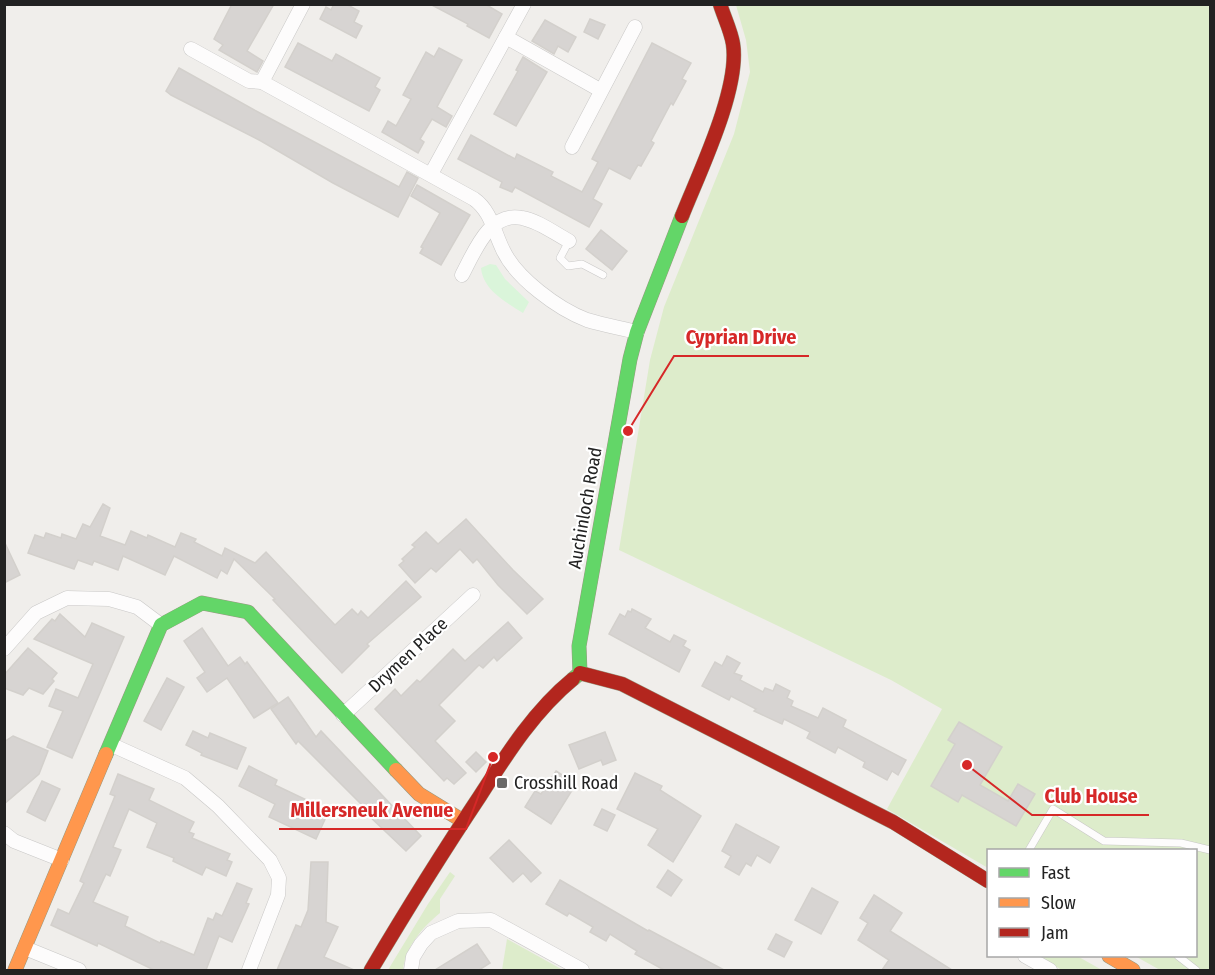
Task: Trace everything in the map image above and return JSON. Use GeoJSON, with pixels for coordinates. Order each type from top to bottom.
{"type":"FeatureCollection","features":[{"type":"Feature","properties":{"kind":"main road","name":"Auchinloch Road"},"geometry":{"type":"LineString","coordinates":[[580,674],[579,646],[630,359],[637,332],[728,97],[733,68],[733,44],[720,4]]}},
{"type":"Feature","properties":{"kind":"main road"},"geometry":{"type":"LineString","coordinates":[[15,970],[161,625],[202,603],[248,612],[419,794],[463,820]]}},
{"type":"Feature","properties":{"kind":"main road"},"geometry":{"type":"LineString","coordinates":[[371,970],[463,820],[531,720],[556,692],[580,674],[622,684],[654,700],[893,822],[987,880]]}},
{"type":"Feature","properties":{"kind":"main road"},"geometry":{"type":"LineString","coordinates":[[1111,957],[1133,970]]}},
{"type":"Feature","properties":{"kind":"street"},"geometry":{"type":"LineString","coordinates":[[262,82],[303,4]]}},
{"type":"Feature","properties":{"kind":"street"},"geometry":{"type":"LineString","coordinates":[[431,174],[524,4]]}},
{"type":"Feature","properties":{"kind":"street"},"geometry":{"type":"LineString","coordinates":[[572,147],[634,27]]}},
{"type":"Feature","properties":{"kind":"street"},"geometry":{"type":"LineString","coordinates":[[506,37],[600,90]]}},
{"type":"Feature","properties":{"kind":"street"},"geometry":{"type":"LineString","coordinates":[[191,49],[249,81],[262,82],[431,174],[480,204],[493,226],[503,252],[519,273],[538,290],[587,320],[637,332]]}},
{"type":"Feature","properties":{"kind":"street"},"geometry":{"type":"LineString","coordinates":[[462,275],[482,237],[493,226],[514,217],[524,218],[569,241]]}},
{"type":"Feature","properties":{"kind":"street","name":"Drymen Place"},"geometry":{"type":"LineString","coordinates":[[343,715],[473,595]]}},
{"type":"Feature","properties":{"kind":"street"},"geometry":{"type":"LineString","coordinates":[[4,649],[36,613],[67,598],[110,599],[137,607],[161,625]]}},
{"type":"Feature","properties":{"kind":"street"},"geometry":{"type":"LineString","coordinates":[[112,745],[185,778],[218,806],[270,860],[279,878],[278,895],[249,970]]}},
{"type":"Feature","properties":{"kind":"street"},"geometry":{"type":"LineString","coordinates":[[4,832],[14,842],[62,860]]}},
{"type":"Feature","properties":{"kind":"street"},"geometry":{"type":"LineString","coordinates":[[411,970],[413,957],[431,933],[458,921],[491,920],[582,970]]}},
{"type":"Feature","properties":{"kind":"street"},"geometry":{"type":"LineString","coordinates":[[25,948],[79,970]]}},
{"type":"Feature","properties":{"kind":"street"},"geometry":{"type":"LineString","coordinates":[[1027,957],[1050,970]]}},
{"type":"Feature","properties":{"kind":"lane"},"geometry":{"type":"LineString","coordinates":[[569,241],[560,258],[568,266],[582,264],[603,275]]}},
{"type":"Feature","properties":{"kind":"lane"},"geometry":{"type":"LineString","coordinates":[[1030,849],[1053,809],[1104,840],[1181,843],[1210,850]]}},
{"type":"Feature","properties":{"kind":"lane"},"geometry":{"type":"LineString","coordinates":[[1179,957],[1196,970]]}},
{"type":"Feature","properties":{"kind":"green space"},"geometry":{"type":"Polygon","coordinates":[[[736,5],[1210,5],[1210,970],[1160,970],[1137,957],[1197,957],[1197,849],[987,849],[987,867],[887,809],[942,709],[891,680],[619,550],[650,360],[664,307],[734,134],[750,72],[746,40],[736,5]]]}},
{"type":"Feature","properties":{"kind":"green space"},"geometry":{"type":"Polygon","coordinates":[[[490,264],[496,265],[505,279],[529,302],[523,313],[496,295],[486,283],[481,268],[490,264]]]}},
{"type":"Feature","properties":{"kind":"green space"},"geometry":{"type":"Polygon","coordinates":[[[450,872],[455,876],[440,899],[440,913],[411,945],[403,970],[388,970],[428,904],[450,872]]]}},
{"type":"Feature","properties":{"kind":"green space"},"geometry":{"type":"Polygon","coordinates":[[[507,939],[563,970],[502,970],[507,939]]]}},
{"type":"Feature","properties":{"kind":"green space"},"geometry":{"type":"Polygon","coordinates":[[[1039,957],[1079,957],[1102,970],[1062,970],[1039,957]]]}},
{"type":"Feature","properties":{"kind":"building"},"geometry":{"type":"Polygon","coordinates":[[[232,4],[274,4],[247,51],[263,61],[257,72],[219,50],[223,45],[214,39],[232,4]]]}},
{"type":"Feature","properties":{"kind":"building"},"geometry":{"type":"Polygon","coordinates":[[[334,4],[346,4],[359,11],[354,22],[362,26],[356,38],[320,19],[326,7],[331,10],[334,4]]]}},
{"type":"Feature","properties":{"kind":"building"},"geometry":{"type":"Polygon","coordinates":[[[430,4],[485,4],[502,14],[489,38],[430,4]]]}},
{"type":"Feature","properties":{"kind":"building"},"geometry":{"type":"Polygon","coordinates":[[[590,19],[605,25],[598,39],[584,32],[590,19]]]}},
{"type":"Feature","properties":{"kind":"building"},"geometry":{"type":"Polygon","coordinates":[[[545,20],[576,37],[568,52],[558,46],[554,54],[532,41],[545,20]]]}},
{"type":"Feature","properties":{"kind":"building"},"geometry":{"type":"Polygon","coordinates":[[[298,43],[332,61],[336,54],[380,78],[375,87],[380,90],[369,111],[285,67],[298,43]]]}},
{"type":"Feature","properties":{"kind":"building"},"geometry":{"type":"Polygon","coordinates":[[[652,43],[691,63],[682,79],[686,81],[673,105],[671,103],[651,141],[654,143],[641,166],[638,165],[630,179],[609,168],[593,199],[602,204],[589,227],[515,187],[512,192],[500,187],[502,182],[458,159],[471,135],[515,159],[517,154],[553,172],[551,176],[582,192],[598,162],[592,159],[652,43]]]}},
{"type":"Feature","properties":{"kind":"building"},"geometry":{"type":"Polygon","coordinates":[[[439,48],[462,60],[437,107],[452,116],[446,127],[432,119],[420,139],[424,142],[418,153],[382,132],[388,121],[396,126],[411,99],[403,95],[426,52],[434,57],[439,48]]]}},
{"type":"Feature","properties":{"kind":"building"},"geometry":{"type":"Polygon","coordinates":[[[523,57],[547,72],[516,126],[494,114],[518,71],[516,70],[523,57]]]}},
{"type":"Feature","properties":{"kind":"building"},"geometry":{"type":"Polygon","coordinates":[[[179,68],[399,187],[407,172],[418,178],[398,217],[261,141],[171,95],[166,91],[179,68]]]}},
{"type":"Feature","properties":{"kind":"building"},"geometry":{"type":"Polygon","coordinates":[[[417,185],[470,215],[441,265],[420,253],[440,213],[411,196],[417,185]]]}},
{"type":"Feature","properties":{"kind":"building"},"geometry":{"type":"Polygon","coordinates":[[[601,230],[627,251],[612,270],[586,249],[601,230]]]}},
{"type":"Feature","properties":{"kind":"building"},"geometry":{"type":"Polygon","coordinates":[[[103,504],[110,508],[100,536],[125,545],[131,531],[147,538],[148,535],[175,547],[181,533],[196,539],[194,542],[222,556],[225,548],[255,563],[266,552],[335,625],[352,609],[358,615],[361,611],[368,618],[406,581],[421,597],[367,644],[369,646],[342,673],[273,600],[275,599],[234,559],[227,574],[221,570],[217,578],[174,556],[165,575],[123,556],[118,570],[94,561],[92,565],[78,560],[74,569],[28,553],[35,535],[44,538],[46,533],[61,538],[62,534],[76,539],[83,524],[90,527],[103,504]]]}},
{"type":"Feature","properties":{"kind":"building"},"geometry":{"type":"Polygon","coordinates":[[[466,519],[543,599],[527,614],[498,585],[477,559],[473,563],[460,549],[436,572],[431,568],[415,583],[399,565],[415,547],[412,545],[426,532],[438,544],[466,519]]]}},
{"type":"Feature","properties":{"kind":"building"},"geometry":{"type":"Polygon","coordinates":[[[4,541],[20,575],[4,583],[4,541]]]}},
{"type":"Feature","properties":{"kind":"building"},"geometry":{"type":"Polygon","coordinates":[[[632,609],[651,619],[645,628],[670,642],[674,635],[686,641],[683,646],[690,650],[679,672],[609,634],[620,614],[625,617],[632,609]]]}},
{"type":"Feature","properties":{"kind":"building"},"geometry":{"type":"Polygon","coordinates":[[[60,614],[85,637],[92,623],[124,637],[72,758],[47,747],[63,711],[49,706],[56,689],[78,698],[93,664],[34,639],[52,619],[55,621],[60,614]]]}},
{"type":"Feature","properties":{"kind":"building"},"geometry":{"type":"Polygon","coordinates":[[[508,622],[522,638],[497,661],[494,657],[483,668],[479,665],[439,705],[455,721],[435,741],[466,773],[454,784],[447,778],[444,781],[375,709],[395,689],[401,696],[417,680],[420,682],[453,649],[465,661],[508,622]]]}},
{"type":"Feature","properties":{"kind":"building"},"geometry":{"type":"Polygon","coordinates":[[[202,628],[228,666],[240,657],[245,664],[247,662],[278,703],[254,718],[227,678],[207,692],[197,678],[205,672],[184,641],[202,628]]]}},
{"type":"Feature","properties":{"kind":"building"},"geometry":{"type":"Polygon","coordinates":[[[28,648],[57,673],[52,679],[54,681],[43,694],[29,688],[23,695],[4,688],[4,675],[28,648]]]}},
{"type":"Feature","properties":{"kind":"building"},"geometry":{"type":"Polygon","coordinates":[[[727,656],[740,663],[734,673],[742,676],[740,680],[763,692],[765,688],[773,691],[776,684],[790,691],[787,698],[793,701],[791,706],[818,718],[823,708],[846,720],[843,727],[906,760],[898,775],[892,771],[887,780],[863,767],[865,762],[838,747],[835,753],[807,738],[810,732],[784,719],[782,724],[754,711],[756,709],[731,696],[729,700],[702,686],[715,662],[722,666],[727,656]]]}},
{"type":"Feature","properties":{"kind":"building"},"geometry":{"type":"Polygon","coordinates":[[[167,678],[184,687],[161,730],[144,721],[167,678]]]}},
{"type":"Feature","properties":{"kind":"building"},"geometry":{"type":"Polygon","coordinates":[[[288,697],[316,737],[321,731],[421,836],[406,851],[367,814],[369,812],[298,741],[296,744],[271,709],[288,697]]]}},
{"type":"Feature","properties":{"kind":"building"},"geometry":{"type":"Polygon","coordinates":[[[959,722],[1002,747],[980,785],[1008,801],[1018,784],[1035,794],[1016,826],[962,795],[958,802],[931,786],[955,744],[948,740],[959,722]]]}},
{"type":"Feature","properties":{"kind":"building"},"geometry":{"type":"Polygon","coordinates":[[[193,731],[208,738],[210,733],[246,748],[237,769],[201,755],[202,753],[186,745],[193,731]]]}},
{"type":"Feature","properties":{"kind":"building"},"geometry":{"type":"Polygon","coordinates":[[[605,732],[616,760],[603,765],[601,760],[579,769],[569,745],[605,732]]]}},
{"type":"Feature","properties":{"kind":"building"},"geometry":{"type":"Polygon","coordinates":[[[13,736],[48,751],[39,774],[4,804],[4,742],[13,736]]]}},
{"type":"Feature","properties":{"kind":"building"},"geometry":{"type":"Polygon","coordinates":[[[476,752],[486,762],[476,772],[466,762],[476,752]]]}},
{"type":"Feature","properties":{"kind":"building"},"geometry":{"type":"Polygon","coordinates":[[[249,766],[277,780],[275,785],[311,802],[308,808],[326,817],[316,839],[269,817],[275,804],[239,786],[249,766]]]}},
{"type":"Feature","properties":{"kind":"building"},"geometry":{"type":"Polygon","coordinates":[[[556,771],[576,784],[551,824],[525,807],[535,791],[541,794],[556,771]]]}},
{"type":"Feature","properties":{"kind":"building"},"geometry":{"type":"Polygon","coordinates":[[[635,773],[662,786],[660,790],[701,816],[673,862],[648,845],[658,829],[617,809],[635,773]]]}},
{"type":"Feature","properties":{"kind":"building"},"geometry":{"type":"Polygon","coordinates":[[[118,774],[154,789],[149,800],[194,822],[189,832],[194,834],[192,838],[230,854],[227,860],[232,862],[226,876],[206,867],[202,875],[173,861],[174,858],[147,847],[157,823],[129,809],[113,847],[121,850],[110,876],[106,874],[93,902],[128,917],[125,926],[160,943],[161,941],[194,955],[208,918],[213,920],[216,913],[222,916],[237,883],[252,889],[246,903],[249,904],[232,942],[219,936],[206,970],[154,970],[98,943],[97,946],[51,925],[58,909],[69,914],[84,883],[80,881],[115,796],[110,794],[118,774]]]}},
{"type":"Feature","properties":{"kind":"building"},"geometry":{"type":"Polygon","coordinates":[[[42,781],[60,789],[45,821],[27,812],[42,781]]]}},
{"type":"Feature","properties":{"kind":"building"},"geometry":{"type":"Polygon","coordinates":[[[602,809],[615,815],[607,831],[594,825],[602,809]]]}},
{"type":"Feature","properties":{"kind":"building"},"geometry":{"type":"Polygon","coordinates":[[[736,824],[779,847],[770,863],[757,855],[751,866],[746,863],[739,875],[725,867],[731,856],[722,851],[736,824]]]}},
{"type":"Feature","properties":{"kind":"building"},"geometry":{"type":"Polygon","coordinates":[[[509,840],[541,873],[531,882],[523,873],[513,882],[490,858],[509,840]]]}},
{"type":"Feature","properties":{"kind":"building"},"geometry":{"type":"Polygon","coordinates":[[[311,862],[328,862],[326,922],[338,927],[324,957],[354,970],[277,970],[296,925],[301,927],[308,910],[311,862]]]}},
{"type":"Feature","properties":{"kind":"building"},"geometry":{"type":"Polygon","coordinates":[[[668,870],[682,880],[671,896],[657,887],[668,870]]]}},
{"type":"Feature","properties":{"kind":"building"},"geometry":{"type":"Polygon","coordinates":[[[560,880],[648,931],[724,970],[664,970],[635,954],[637,951],[610,934],[606,941],[590,932],[593,927],[569,913],[567,916],[546,904],[560,880]]]}},
{"type":"Feature","properties":{"kind":"building"},"geometry":{"type":"Polygon","coordinates":[[[812,888],[838,902],[821,934],[795,920],[812,888]]]}},
{"type":"Feature","properties":{"kind":"building"},"geometry":{"type":"Polygon","coordinates":[[[874,895],[902,913],[890,931],[952,970],[882,970],[889,960],[858,940],[868,923],[860,918],[874,895]]]}},
{"type":"Feature","properties":{"kind":"building"},"geometry":{"type":"Polygon","coordinates":[[[776,934],[792,942],[784,957],[768,949],[776,934]]]}},
{"type":"Feature","properties":{"kind":"building"},"geometry":{"type":"Polygon","coordinates":[[[477,944],[490,963],[479,970],[435,970],[477,944]]]}},
{"type":"Feature","properties":{"kind":"traffic: fast"},"geometry":{"type":"LineString","coordinates":[[573,679],[580,673],[579,646],[630,359],[637,332],[682,216]]}},
{"type":"Feature","properties":{"kind":"traffic: fast"},"geometry":{"type":"LineString","coordinates":[[106,754],[161,625],[202,603],[248,612],[396,770]]}},
{"type":"Feature","properties":{"kind":"traffic: slow"},"geometry":{"type":"LineString","coordinates":[[15,970],[106,754]]}},
{"type":"Feature","properties":{"kind":"traffic: slow"},"geometry":{"type":"LineString","coordinates":[[396,770],[419,794],[463,821]]}},
{"type":"Feature","properties":{"kind":"traffic: slow"},"geometry":{"type":"LineString","coordinates":[[1111,957],[1133,970]]}},
{"type":"Feature","properties":{"kind":"traffic: jam"},"geometry":{"type":"LineString","coordinates":[[682,216],[716,131],[734,63],[733,44],[720,4]]}},
{"type":"Feature","properties":{"kind":"traffic: jam"},"geometry":{"type":"LineString","coordinates":[[580,673],[622,684],[893,822],[987,880]]}},
{"type":"Feature","properties":{"kind":"traffic: jam"},"geometry":{"type":"LineString","coordinates":[[371,970],[511,749],[546,705],[573,679]]}},
{"type":"Feature","properties":{"kind":"place","name":"Cyprian Drive"},"geometry":{"type":"Point","coordinates":[628,431]}},
{"type":"Feature","properties":{"kind":"place","name":"Millersneuk Avenue"},"geometry":{"type":"Point","coordinates":[493,757]}},
{"type":"Feature","properties":{"kind":"place","name":"Club House"},"geometry":{"type":"Point","coordinates":[967,765]}},
{"type":"Feature","properties":{"kind":"place","name":"Crosshill Road"},"geometry":{"type":"Point","coordinates":[502,783]}}]}
